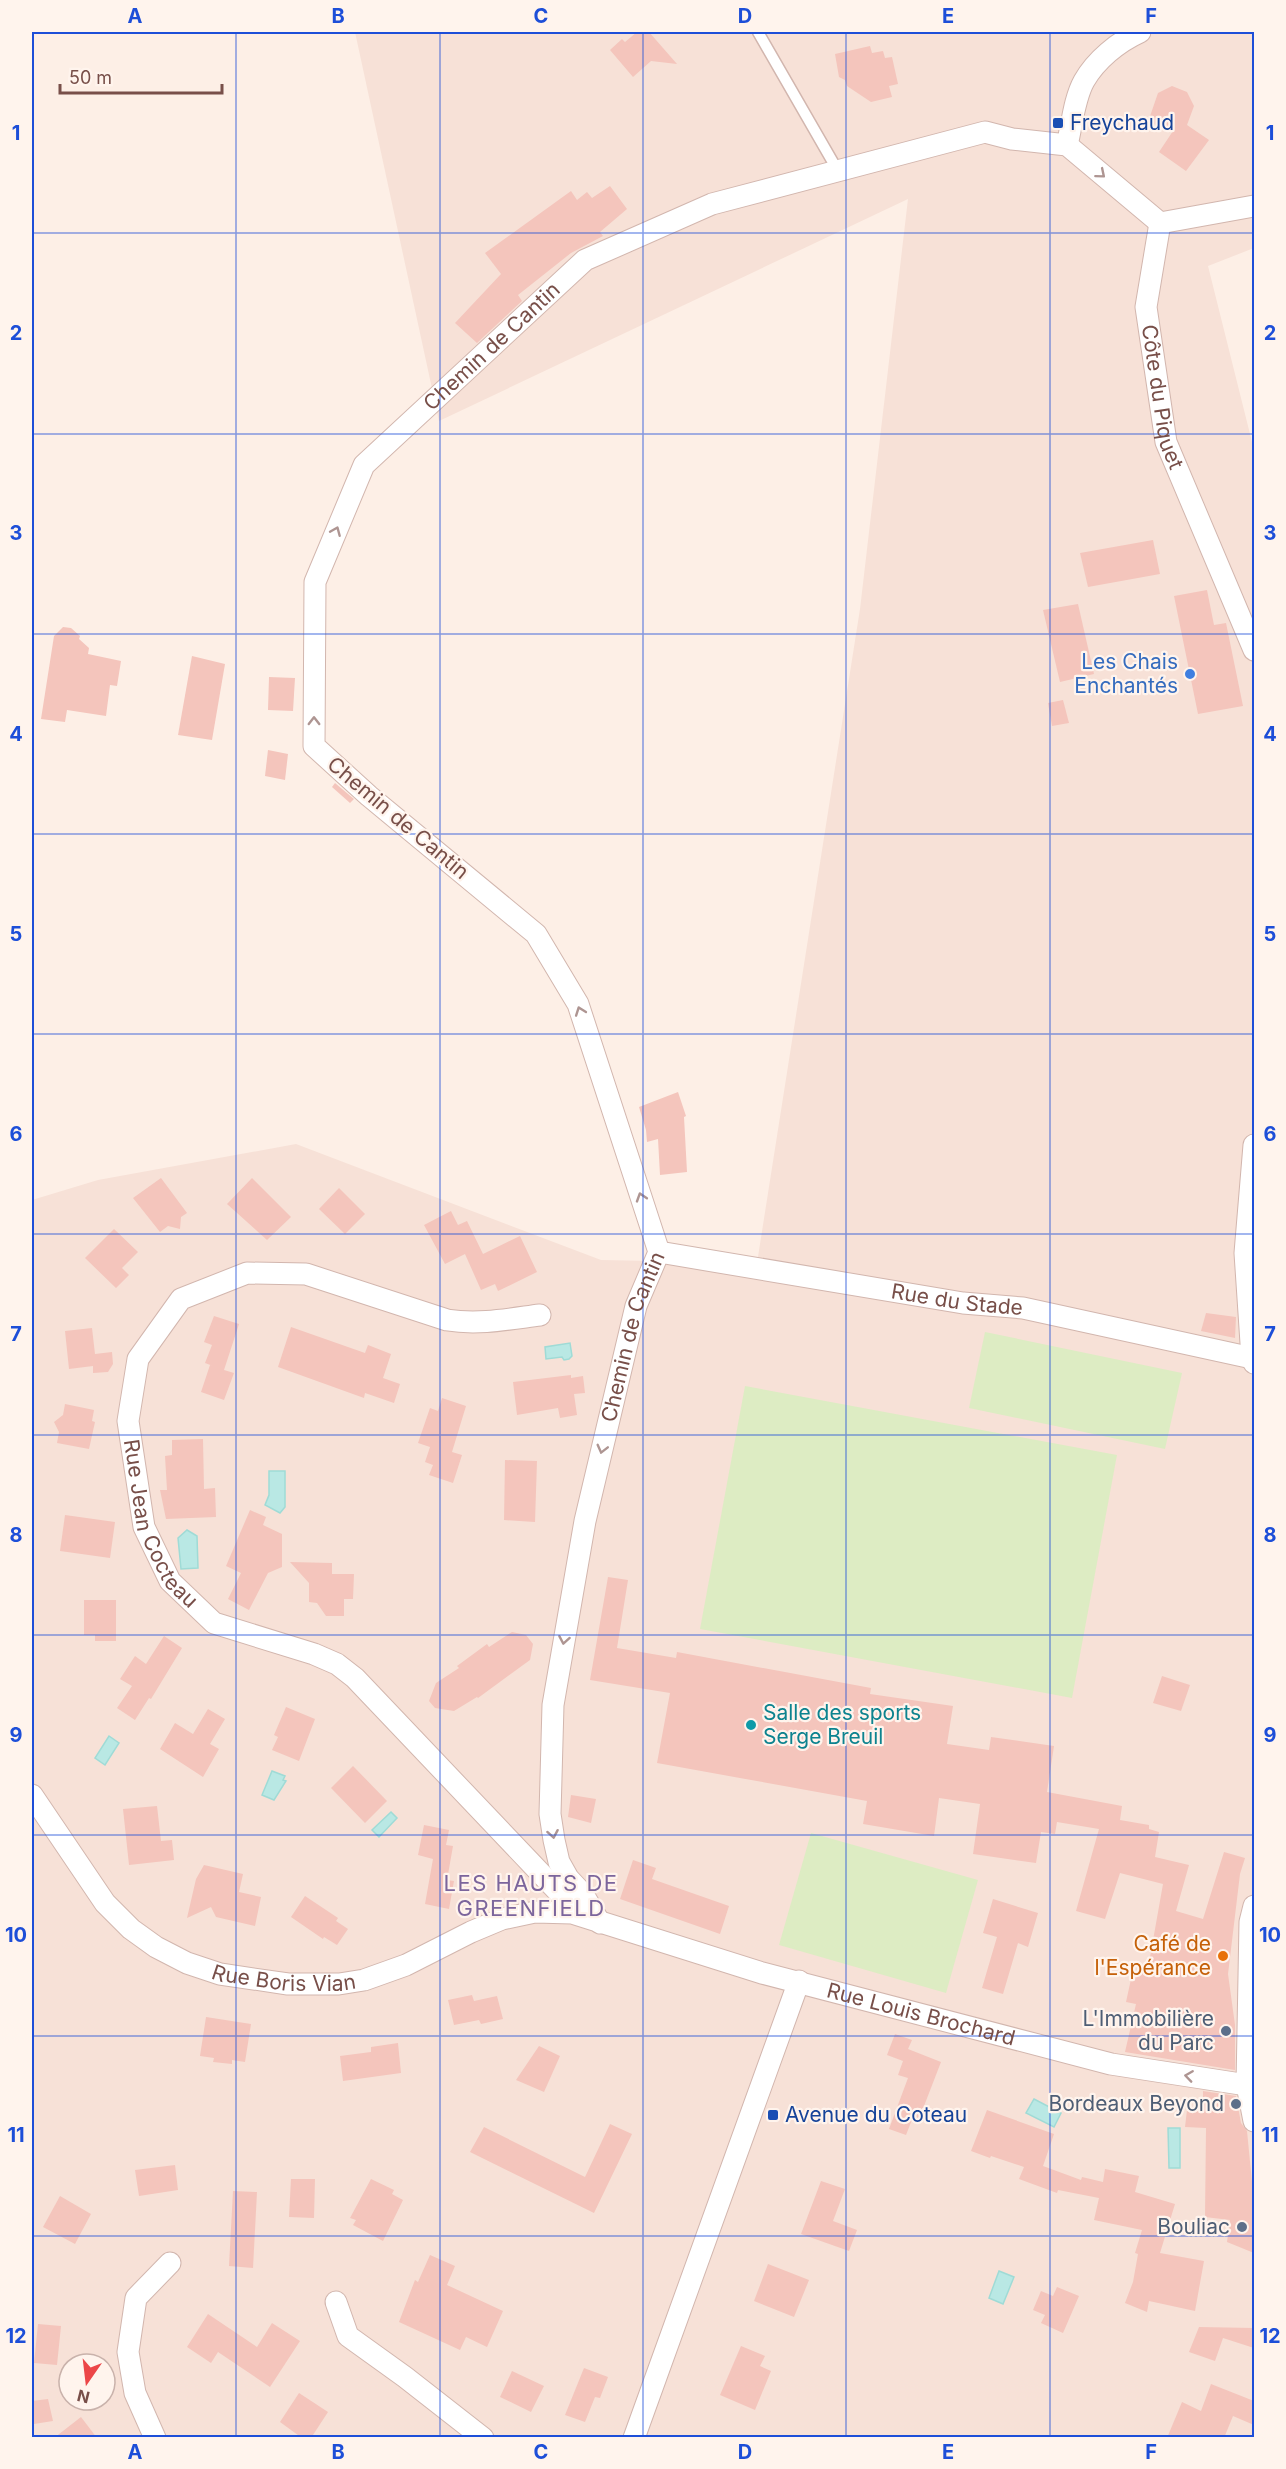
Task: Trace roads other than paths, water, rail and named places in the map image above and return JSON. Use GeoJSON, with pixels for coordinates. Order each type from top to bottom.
{"type":"FeatureCollection","features":[{"type":"Feature","properties":{"kind":"street"},"geometry":{"type":"LineString","coordinates":[[1140,32],[1130,36],[1102,57],[1083,82],[1067,145],[1160,224],[1254,206]]}},
{"type":"Feature","properties":{"kind":"street","name":"Chemin de Cantin"},"geometry":{"type":"LineString","coordinates":[[600,1923],[583,1894],[568,1878],[559,1862],[554,1840],[550,1814],[553,1705],[585,1521],[636,1306],[659,1252],[578,1004],[536,934],[369,796],[314,746],[315,582],[364,465],[585,260],[712,204],[986,132],[1011,139],[1067,145]]}},
{"type":"Feature","properties":{"kind":"street","name":"Côte du Piquet"},"geometry":{"type":"LineString","coordinates":[[1160,224],[1146,307],[1166,442],[1254,650]]}},
{"type":"Feature","properties":{"kind":"street"},"geometry":{"type":"LineString","coordinates":[[1253,1360],[1245,1253],[1254,1145]]}},
{"type":"Feature","properties":{"kind":"street","name":"Rue du Stade"},"geometry":{"type":"LineString","coordinates":[[659,1252],[963,1303],[1023,1308],[1253,1360]]}},
{"type":"Feature","properties":{"kind":"street","name":"Rue Jean Cocteau"},"geometry":{"type":"LineString","coordinates":[[540,1315],[489,1322],[458,1322],[306,1274],[247,1273],[182,1299],[138,1359],[128,1421],[144,1527],[170,1581],[214,1623],[314,1654],[337,1664],[355,1678],[568,1902],[600,1923]]}},
{"type":"Feature","properties":{"kind":"street","name":"Rue Boris Vian"},"geometry":{"type":"LineString","coordinates":[[32,1795],[105,1903],[131,1929],[166,1953],[220,1974],[288,1984],[339,1984],[364,1980],[406,1965],[502,1919],[535,1912],[572,1913],[600,1923]]}},
{"type":"Feature","properties":{"kind":"street"},"geometry":{"type":"LineString","coordinates":[[1254,1906],[1250,1922],[1246,2085],[1254,2121]]}},
{"type":"Feature","properties":{"kind":"street","name":"Rue Louis Brochard"},"geometry":{"type":"LineString","coordinates":[[600,1923],[762,1972],[1111,2064],[1246,2085]]}},
{"type":"Feature","properties":{"kind":"street"},"geometry":{"type":"LineString","coordinates":[[634,2438],[799,1981]]}},
{"type":"Feature","properties":{"kind":"street"},"geometry":{"type":"LineString","coordinates":[[155,2438],[135,2393],[128,2352],[136,2298],[170,2264]]}},
{"type":"Feature","properties":{"kind":"street"},"geometry":{"type":"LineString","coordinates":[[336,2302],[348,2336],[483,2438]]}},
{"type":"Feature","properties":{"kind":"lane"},"geometry":{"type":"LineString","coordinates":[[758,32],[838,171]]}},
{"type":"Feature","properties":{"kind":"water"},"geometry":{"type":"Polygon","coordinates":[[[570,1343],[572,1356],[569,1359],[564,1360],[562,1357],[546,1359],[545,1347],[570,1343]]]}},
{"type":"Feature","properties":{"kind":"water"},"geometry":{"type":"Polygon","coordinates":[[[269,1471],[285,1471],[285,1507],[280,1513],[265,1505],[269,1495],[269,1471]]]}},
{"type":"Feature","properties":{"kind":"water"},"geometry":{"type":"Polygon","coordinates":[[[187,1530],[197,1536],[198,1568],[181,1569],[178,1538],[187,1530]]]}},
{"type":"Feature","properties":{"kind":"water"},"geometry":{"type":"Polygon","coordinates":[[[109,1736],[119,1743],[105,1765],[95,1758],[109,1736]]]}},
{"type":"Feature","properties":{"kind":"water"},"geometry":{"type":"Polygon","coordinates":[[[272,1771],[285,1776],[283,1780],[286,1781],[274,1800],[262,1795],[272,1771]]]}},
{"type":"Feature","properties":{"kind":"water"},"geometry":{"type":"Polygon","coordinates":[[[391,1812],[397,1818],[379,1837],[372,1830],[391,1812]]]}},
{"type":"Feature","properties":{"kind":"water"},"geometry":{"type":"Polygon","coordinates":[[[1034,2099],[1061,2113],[1054,2127],[1026,2113],[1034,2099]]]}},
{"type":"Feature","properties":{"kind":"water"},"geometry":{"type":"Polygon","coordinates":[[[1168,2128],[1180,2128],[1180,2168],[1169,2168],[1168,2128]]]}},
{"type":"Feature","properties":{"kind":"water"},"geometry":{"type":"Polygon","coordinates":[[[999,2271],[1014,2277],[1003,2304],[989,2298],[999,2271]]]}},
{"type":"Feature","properties":{"kind":"place","name":"Freychaud"},"geometry":{"type":"Point","coordinates":[1058,123]}},
{"type":"Feature","properties":{"kind":"place","name":"Les Chais Enchantés"},"geometry":{"type":"Point","coordinates":[1190,674]}},
{"type":"Feature","properties":{"kind":"place","name":"Salle des sports Serge Breuil"},"geometry":{"type":"Point","coordinates":[751,1725]}},
{"type":"Feature","properties":{"kind":"place","name":"Café de l'Espérance"},"geometry":{"type":"Point","coordinates":[1223,1956]}},
{"type":"Feature","properties":{"kind":"place","name":"L'Immobilière du Parc"},"geometry":{"type":"Point","coordinates":[1226,2031]}},
{"type":"Feature","properties":{"kind":"place","name":"Bordeaux Beyond"},"geometry":{"type":"Point","coordinates":[1236,2104]}},
{"type":"Feature","properties":{"kind":"place","name":"Avenue du Coteau"},"geometry":{"type":"Point","coordinates":[773,2115]}},
{"type":"Feature","properties":{"kind":"place","name":"Bouliac"},"geometry":{"type":"Point","coordinates":[1242,2227]}},
{"type":"Feature","properties":{"kind":"district","name":"LES HAUTS DE GREENFIELD"},"geometry":{"type":"Point","coordinates":[531,1896]}}]}
